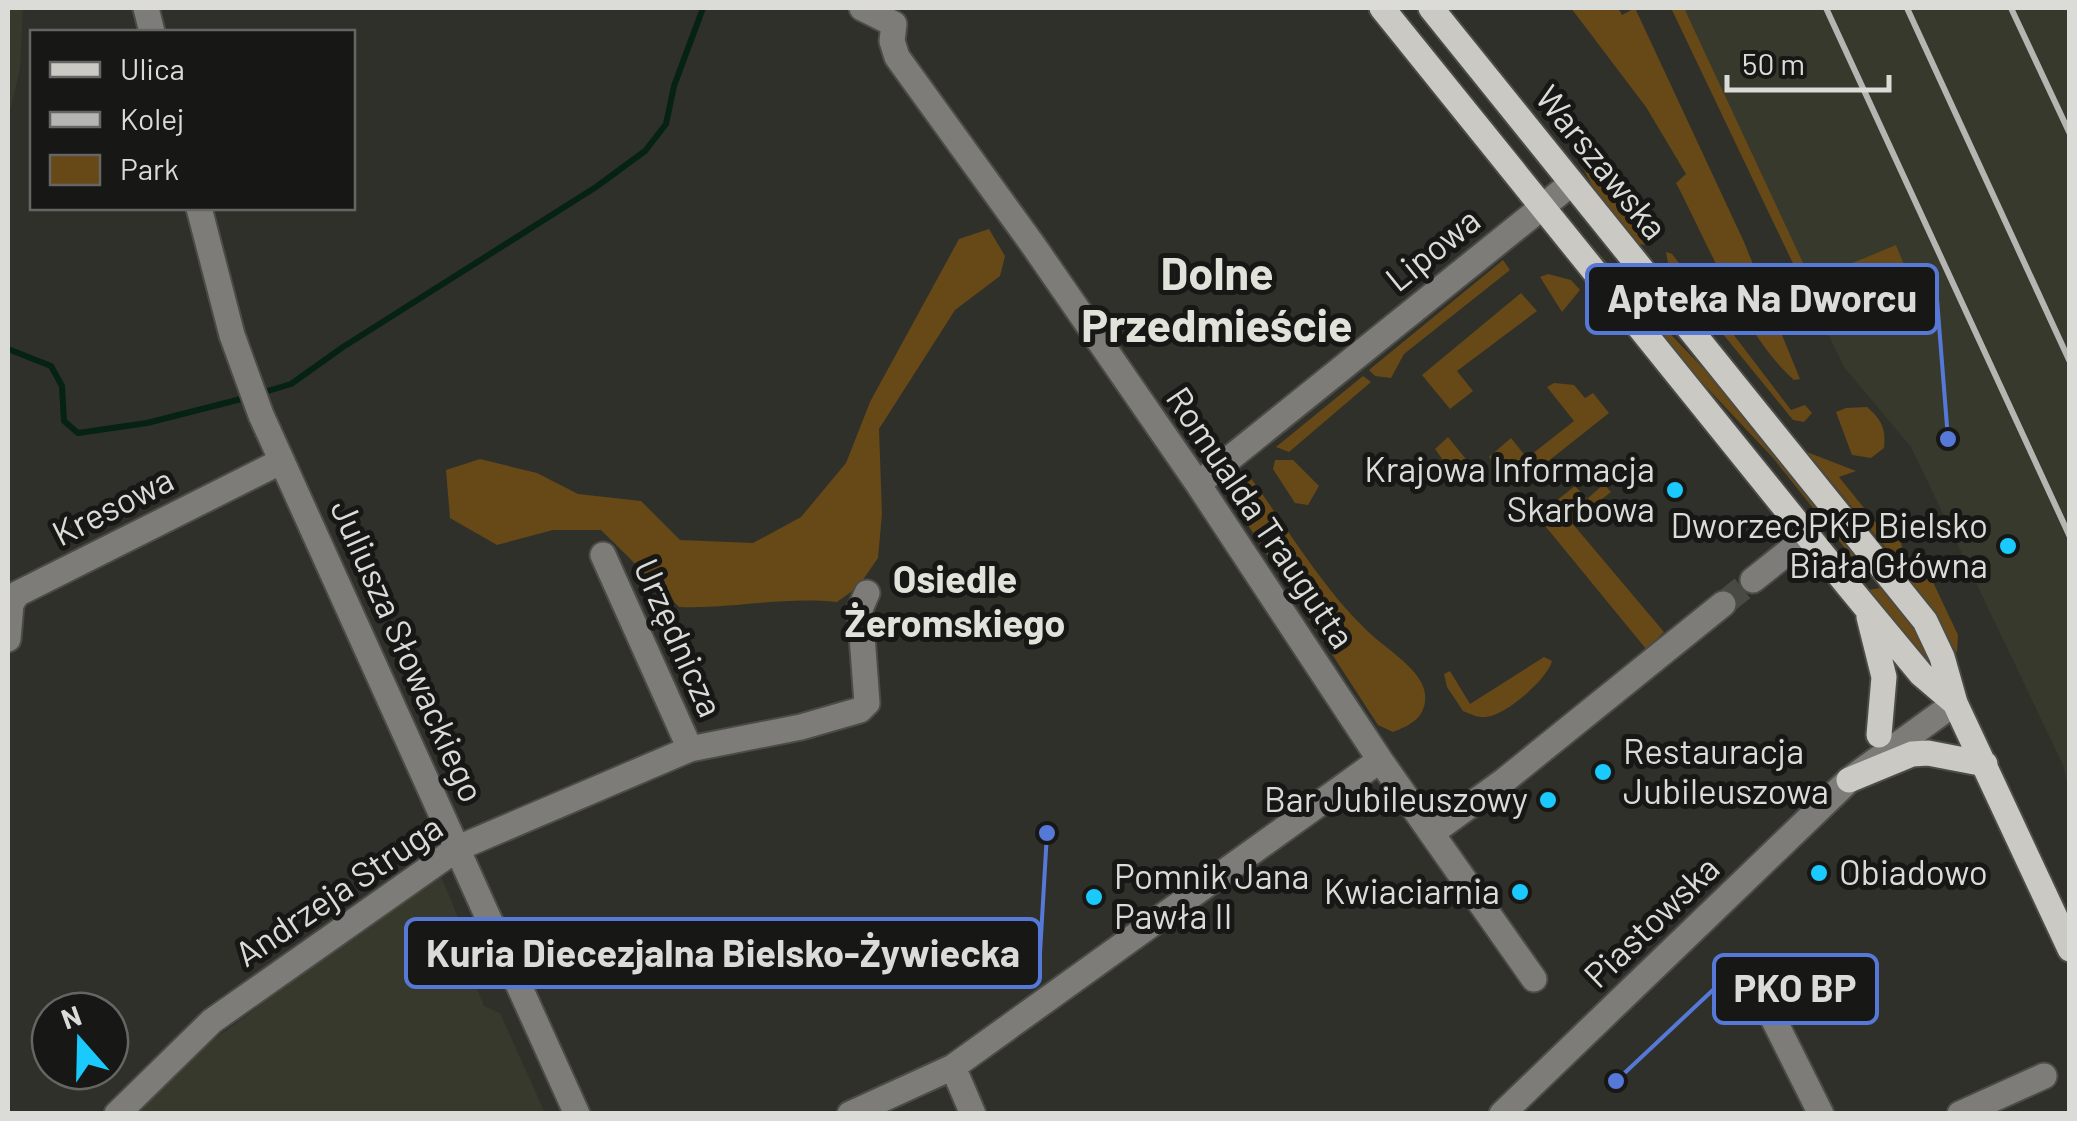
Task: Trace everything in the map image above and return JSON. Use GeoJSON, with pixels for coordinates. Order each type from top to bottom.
{"type":"FeatureCollection","features":[{"type":"Feature","properties":{"kind":"main road","name":"Warszawska"},"geometry":{"type":"LineString","coordinates":[[1382,8],[1921,674],[1955,703]]}},
{"type":"Feature","properties":{"kind":"main road","name":"Warszawska"},"geometry":{"type":"LineString","coordinates":[[1431,8],[1924,621],[1942,656],[1955,703]]}},
{"type":"Feature","properties":{"kind":"main road"},"geometry":{"type":"LineString","coordinates":[[1866,607],[1884,677],[1879,735]]}},
{"type":"Feature","properties":{"kind":"main road"},"geometry":{"type":"LineString","coordinates":[[1955,703],[2070,950]]}},
{"type":"Feature","properties":{"kind":"main road"},"geometry":{"type":"LineString","coordinates":[[1849,780],[1912,754],[1928,752],[1985,764]]}},
{"type":"Feature","properties":{"kind":"street","name":"Romualda Traugutta"},"geometry":{"type":"LineString","coordinates":[[862,8],[899,16],[892,40],[897,57],[1033,244],[1380,760],[1534,979]]}},
{"type":"Feature","properties":{"kind":"street","name":"Lipowa"},"geometry":{"type":"LineString","coordinates":[[1198,484],[1572,182]]}},
{"type":"Feature","properties":{"kind":"street","name":"Juliusza Słowackiego"},"geometry":{"type":"LineString","coordinates":[[200,210],[245,374],[261,415],[577,1114]]}},
{"type":"Feature","properties":{"kind":"street","name":"Kresowa"},"geometry":{"type":"LineString","coordinates":[[8,639],[10,604],[17,594],[282,461]]}},
{"type":"Feature","properties":{"kind":"street"},"geometry":{"type":"LineString","coordinates":[[1753,580],[1808,536]]}},
{"type":"Feature","properties":{"kind":"street","name":"Urzędnicza"},"geometry":{"type":"LineString","coordinates":[[603,556],[690,748]]}},
{"type":"Feature","properties":{"kind":"street","name":"Andrzeja Struga"},"geometry":{"type":"LineString","coordinates":[[117,1114],[212,1021],[458,848],[690,748],[801,727],[860,710],[868,703],[860,609],[867,593]]}},
{"type":"Feature","properties":{"kind":"street"},"geometry":{"type":"LineString","coordinates":[[1432,833],[1505,780],[1722,604]]}},
{"type":"Feature","properties":{"kind":"street"},"geometry":{"type":"LineString","coordinates":[[1879,735],[1902,721],[1955,703]]}},
{"type":"Feature","properties":{"kind":"street","name":"Piastowska"},"geometry":{"type":"LineString","coordinates":[[1502,1114],[1849,780],[1955,703]]}},
{"type":"Feature","properties":{"kind":"street","name":"Piastowska"},"geometry":{"type":"LineString","coordinates":[[1849,780],[1879,735]]}},
{"type":"Feature","properties":{"kind":"street"},"geometry":{"type":"LineString","coordinates":[[850,1114],[953,1068],[1380,760]]}},
{"type":"Feature","properties":{"kind":"street"},"geometry":{"type":"LineString","coordinates":[[1743,972],[1763,998],[1821,1114]]}},
{"type":"Feature","properties":{"kind":"street"},"geometry":{"type":"LineString","coordinates":[[953,1068],[973,1114]]}},
{"type":"Feature","properties":{"kind":"street"},"geometry":{"type":"LineString","coordinates":[[1960,1114],[2044,1076]]}},
{"type":"Feature","properties":{"kind":"street"},"geometry":{"type":"LineString","coordinates":[[1528,1090],[1541,1114]]}},
{"type":"Feature","properties":{"kind":"shaded area"},"geometry":{"type":"Polygon","coordinates":[[[8,8],[23,8],[20,69],[8,119],[8,8]]]}},
{"type":"Feature","properties":{"kind":"shaded area"},"geometry":{"type":"Polygon","coordinates":[[[1672,8],[2069,8],[2069,793],[2063,765],[1911,447],[1844,367],[1672,8]]]}},
{"type":"Feature","properties":{"kind":"shaded area"},"geometry":{"type":"Polygon","coordinates":[[[440,874],[484,979],[476,986],[484,1006],[500,1013],[545,1113],[131,1114],[176,1067],[440,874]]]}},
{"type":"Feature","properties":{"kind":"green space"},"geometry":{"type":"Polygon","coordinates":[[[1571,8],[1618,8],[1622,15],[1635,8],[1744,242],[1800,379],[1794,380],[1776,362],[1743,314],[1676,183],[1686,174],[1646,107],[1571,8]]]}},
{"type":"Feature","properties":{"kind":"green space"},"geometry":{"type":"Polygon","coordinates":[[[1671,8],[1684,8],[1811,280],[1896,245],[1905,267],[1837,297],[1833,288],[1829,289],[1832,297],[1817,299],[1819,306],[1798,316],[1785,286],[1800,278],[1671,8]]]}},
{"type":"Feature","properties":{"kind":"green space"},"geometry":{"type":"Polygon","coordinates":[[[1569,141],[1647,239],[1645,245],[1639,244],[1596,193],[1569,141]]]}},
{"type":"Feature","properties":{"kind":"green space"},"geometry":{"type":"Polygon","coordinates":[[[989,229],[1005,256],[1000,276],[955,310],[879,429],[882,514],[878,558],[858,587],[837,602],[679,607],[601,530],[553,530],[497,545],[450,518],[446,470],[480,459],[537,473],[578,494],[641,501],[680,540],[753,543],[801,517],[846,463],[870,402],[959,239],[989,229]]]}},
{"type":"Feature","properties":{"kind":"green space"},"geometry":{"type":"Polygon","coordinates":[[[1588,241],[1738,405],[1861,558],[1856,562],[1773,458],[1681,360],[1588,241]]]}},
{"type":"Feature","properties":{"kind":"green space"},"geometry":{"type":"Polygon","coordinates":[[[1666,252],[1672,254],[1791,410],[1805,405],[1812,413],[1804,422],[1793,420],[1669,268],[1666,252]]]}},
{"type":"Feature","properties":{"kind":"green space"},"geometry":{"type":"Polygon","coordinates":[[[1503,260],[1510,270],[1404,354],[1391,378],[1375,376],[1369,370],[1503,260]]]}},
{"type":"Feature","properties":{"kind":"green space"},"geometry":{"type":"Polygon","coordinates":[[[1548,274],[1571,280],[1580,290],[1562,312],[1540,277],[1548,274]]]}},
{"type":"Feature","properties":{"kind":"green space"},"geometry":{"type":"Polygon","coordinates":[[[1521,293],[1537,311],[1457,371],[1473,391],[1450,409],[1422,375],[1521,293]]]}},
{"type":"Feature","properties":{"kind":"green space"},"geometry":{"type":"Polygon","coordinates":[[[1363,376],[1371,382],[1289,452],[1276,447],[1363,376]]]}},
{"type":"Feature","properties":{"kind":"green space"},"geometry":{"type":"Polygon","coordinates":[[[1554,383],[1574,385],[1585,398],[1593,393],[1609,413],[1527,478],[1514,462],[1501,472],[1489,457],[1511,438],[1527,458],[1574,421],[1547,387],[1554,383]]]}},
{"type":"Feature","properties":{"kind":"green space"},"geometry":{"type":"Polygon","coordinates":[[[1867,407],[1882,425],[1884,435],[1884,448],[1871,458],[1852,455],[1836,412],[1867,407]]]}},
{"type":"Feature","properties":{"kind":"green space"},"geometry":{"type":"Polygon","coordinates":[[[1448,437],[1478,474],[1462,487],[1435,449],[1448,437]]]}},
{"type":"Feature","properties":{"kind":"green space"},"geometry":{"type":"Polygon","coordinates":[[[1807,452],[1856,471],[1839,477],[1877,524],[1898,522],[1902,548],[1894,558],[1807,452]]]}},
{"type":"Feature","properties":{"kind":"green space"},"geometry":{"type":"Polygon","coordinates":[[[1275,460],[1293,460],[1319,486],[1308,505],[1295,503],[1273,469],[1275,460]]]}},
{"type":"Feature","properties":{"kind":"green space"},"geometry":{"type":"Polygon","coordinates":[[[1250,477],[1339,601],[1418,678],[1425,702],[1412,723],[1393,732],[1378,725],[1235,505],[1229,493],[1233,481],[1250,477]]]}},
{"type":"Feature","properties":{"kind":"green space"},"geometry":{"type":"Polygon","coordinates":[[[1604,484],[1611,492],[1572,523],[1664,632],[1646,649],[1537,516],[1575,486],[1587,499],[1604,484]]]}},
{"type":"Feature","properties":{"kind":"green space"},"geometry":{"type":"Polygon","coordinates":[[[1924,563],[1958,635],[1957,653],[1912,582],[1924,563]]]}},
{"type":"Feature","properties":{"kind":"green space"},"geometry":{"type":"Polygon","coordinates":[[[1886,587],[1925,643],[1938,678],[1868,590],[1886,587]]]}},
{"type":"Feature","properties":{"kind":"green space"},"geometry":{"type":"Polygon","coordinates":[[[1544,657],[1552,661],[1543,677],[1515,703],[1494,715],[1480,717],[1463,711],[1447,687],[1444,674],[1450,671],[1470,704],[1544,657]]]}},
{"type":"Feature","properties":{"kind":"waterway"},"geometry":{"type":"LineString","coordinates":[[261,393],[291,384],[596,187],[645,151],[666,124],[674,86],[703,8]]}},
{"type":"Feature","properties":{"kind":"waterway"},"geometry":{"type":"LineString","coordinates":[[8,349],[51,366],[62,386],[64,421],[78,433],[147,423],[249,397]]}},
{"type":"Feature","properties":{"kind":"tunnel"},"geometry":{"type":"LineString","coordinates":[[1723,604],[1753,580]]}},
{"type":"Feature","properties":{"kind":"railway"},"geometry":{"type":"LineString","coordinates":[[1826,8],[2070,537]]}},
{"type":"Feature","properties":{"kind":"railway"},"geometry":{"type":"LineString","coordinates":[[1907,8],[2070,362]]}},
{"type":"Feature","properties":{"kind":"railway"},"geometry":{"type":"LineString","coordinates":[[2011,8],[2070,134]]}},
{"type":"Feature","properties":{"kind":"place","name":"Apteka Na Dworcu"},"geometry":{"type":"Point","coordinates":[1948,439]}},
{"type":"Feature","properties":{"kind":"place","name":"Krajowa Informacja Skarbowa"},"geometry":{"type":"Point","coordinates":[1675,490]}},
{"type":"Feature","properties":{"kind":"place","name":"Dworzec PKP Bielsko Biała Główna"},"geometry":{"type":"Point","coordinates":[2008,546]}},
{"type":"Feature","properties":{"kind":"place","name":"Restauracja Jubileuszowa"},"geometry":{"type":"Point","coordinates":[1603,772]}},
{"type":"Feature","properties":{"kind":"place","name":"Bar Jubileuszowy"},"geometry":{"type":"Point","coordinates":[1548,800]}},
{"type":"Feature","properties":{"kind":"place","name":"Kuria Diecezjalna Bielsko-Żywiecka"},"geometry":{"type":"Point","coordinates":[1047,833]}},
{"type":"Feature","properties":{"kind":"place","name":"Obiadowo"},"geometry":{"type":"Point","coordinates":[1819,873]}},
{"type":"Feature","properties":{"kind":"place","name":"Kwiaciarnia"},"geometry":{"type":"Point","coordinates":[1520,892]}},
{"type":"Feature","properties":{"kind":"place","name":"Pomnik Jana Pawła II"},"geometry":{"type":"Point","coordinates":[1094,897]}},
{"type":"Feature","properties":{"kind":"place","name":"PKO BP"},"geometry":{"type":"Point","coordinates":[1616,1081]}},
{"type":"Feature","properties":{"kind":"district","name":"Dolne Przedmieście"},"geometry":{"type":"Point","coordinates":[1217,300]}},
{"type":"Feature","properties":{"kind":"district","name":"Osiedle Żeromskiego"},"geometry":{"type":"Point","coordinates":[955,602]}}]}
